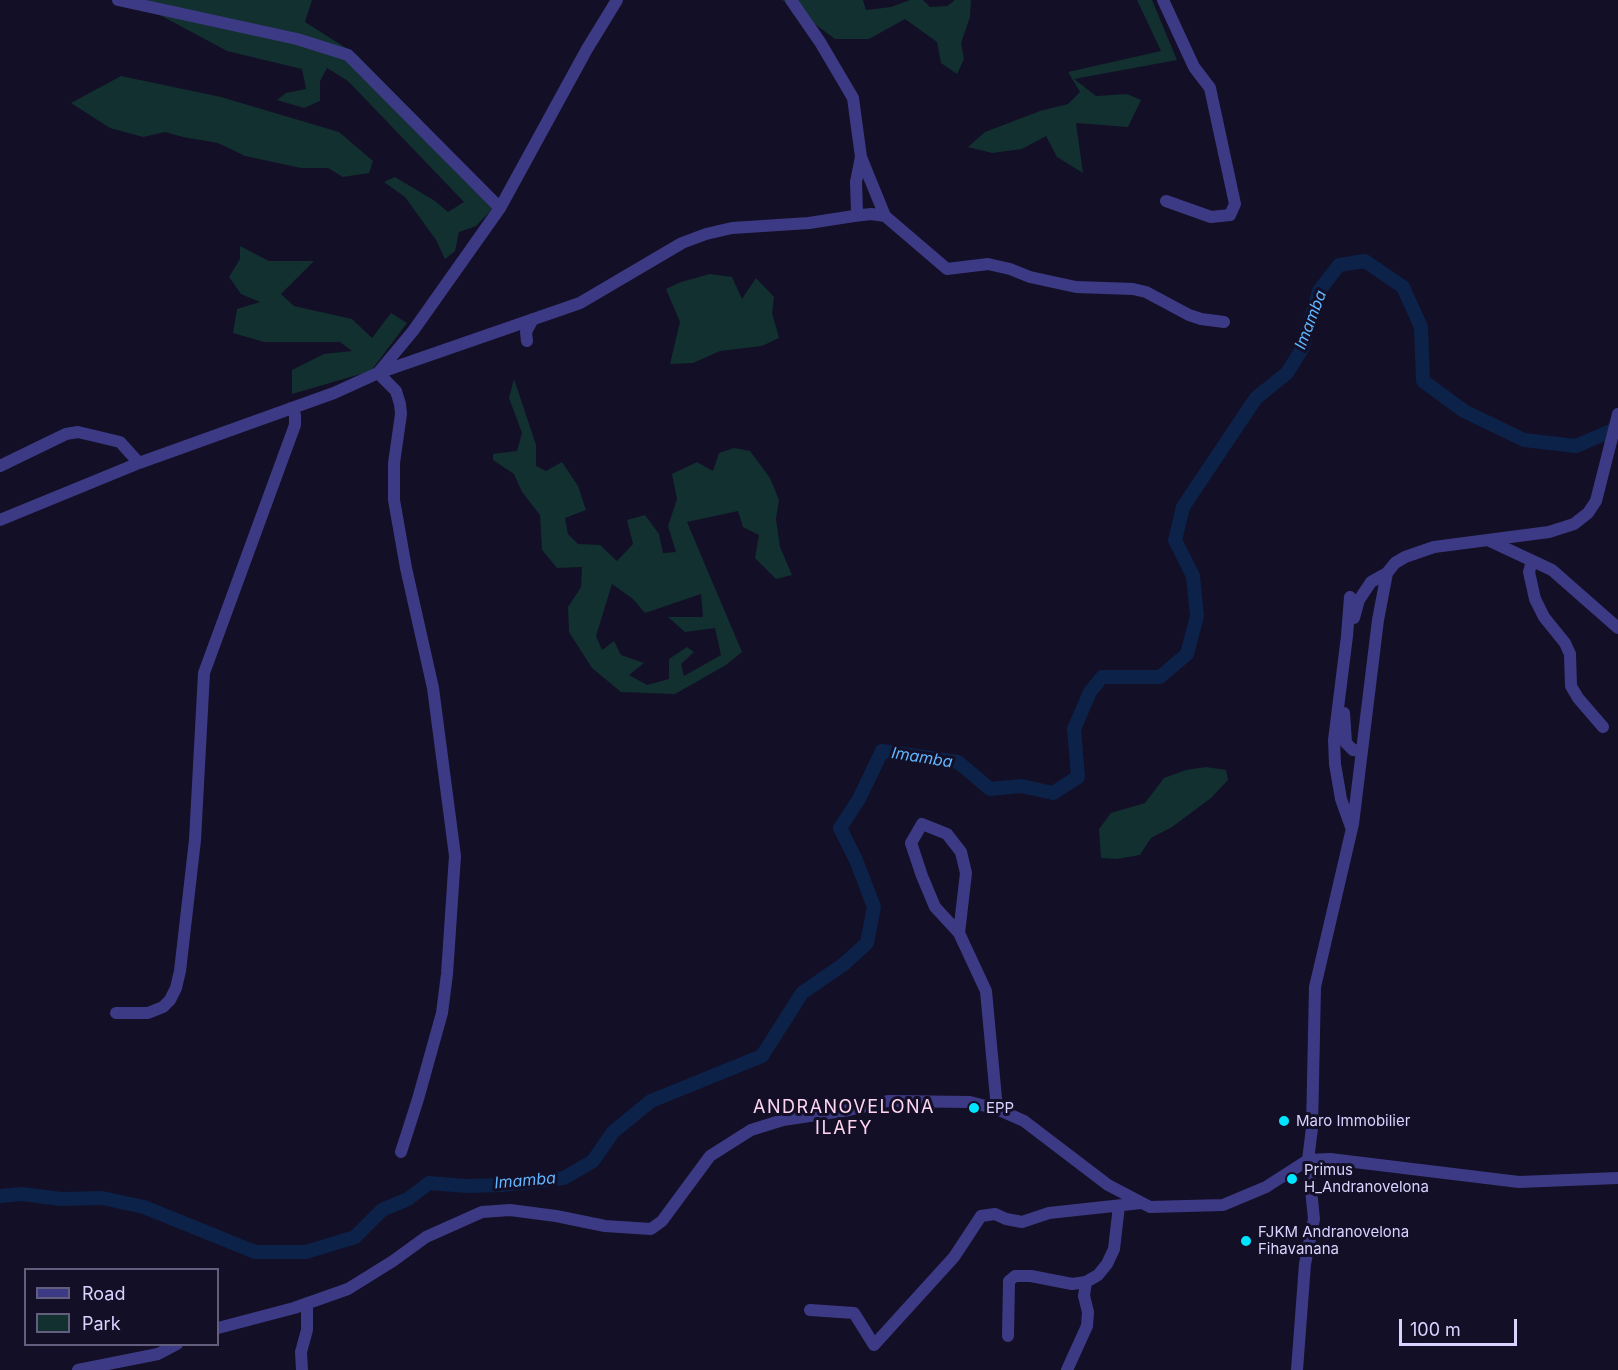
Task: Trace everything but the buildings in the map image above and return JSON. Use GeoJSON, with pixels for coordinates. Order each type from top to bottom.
{"type":"FeatureCollection","features":[{"type":"Feature","properties":{"kind":"street"},"geometry":{"type":"LineString","coordinates":[[118,0],[297,39],[348,55],[500,208]]}},
{"type":"Feature","properties":{"kind":"street"},"geometry":{"type":"LineString","coordinates":[[378,373],[413,331],[500,208],[587,49],[617,0]]}},
{"type":"Feature","properties":{"kind":"street"},"geometry":{"type":"LineString","coordinates":[[791,0],[820,42],[853,98],[861,157],[885,216],[946,269],[988,264],[1030,277],[1076,287],[1133,288],[1146,292],[1189,315],[1224,322]]}},
{"type":"Feature","properties":{"kind":"street"},"geometry":{"type":"LineString","coordinates":[[1164,0],[1194,67],[1210,88],[1235,204],[1230,214],[1211,217],[1166,201]]}},
{"type":"Feature","properties":{"kind":"street"},"geometry":{"type":"LineString","coordinates":[[854,216],[857,212],[856,182],[861,157]]}},
{"type":"Feature","properties":{"kind":"street"},"geometry":{"type":"LineString","coordinates":[[0,520],[139,463],[334,393],[378,373],[580,303],[682,243],[706,234],[732,228],[809,223],[871,214],[885,216]]}},
{"type":"Feature","properties":{"kind":"street"},"geometry":{"type":"LineString","coordinates":[[527,341],[526,333],[533,319]]}},
{"type":"Feature","properties":{"kind":"street"},"geometry":{"type":"LineString","coordinates":[[378,373],[396,391],[400,404],[401,414],[394,463],[394,500],[406,568],[433,687],[454,856],[447,974],[442,1013],[402,1152]]}},
{"type":"Feature","properties":{"kind":"street"},"geometry":{"type":"LineString","coordinates":[[116,1013],[148,1013],[163,1007],[170,1000],[176,988],[180,971],[195,840],[204,673],[295,425],[295,415],[291,408]]}},
{"type":"Feature","properties":{"kind":"street"},"geometry":{"type":"LineString","coordinates":[[1362,751],[1353,750],[1346,743],[1343,719],[1353,621],[1359,600],[1371,582],[1387,573],[1395,563],[1405,557],[1434,547],[1473,540],[1549,532],[1574,524],[1588,513],[1596,501],[1618,414]]}},
{"type":"Feature","properties":{"kind":"street"},"geometry":{"type":"LineString","coordinates":[[0,466],[66,434],[78,432],[120,442],[139,463]]}},
{"type":"Feature","properties":{"kind":"street"},"geometry":{"type":"LineString","coordinates":[[1489,540],[1552,570],[1618,628]]}},
{"type":"Feature","properties":{"kind":"street"},"geometry":{"type":"LineString","coordinates":[[1532,561],[1529,572],[1534,599],[1544,617],[1565,643],[1570,654],[1571,686],[1578,698],[1603,727]]}},
{"type":"Feature","properties":{"kind":"street"},"geometry":{"type":"LineString","coordinates":[[1297,1370],[1305,1264],[1314,1219],[1308,1160],[1312,1128],[1315,987],[1352,828],[1378,620],[1387,573]]}},
{"type":"Feature","properties":{"kind":"street"},"geometry":{"type":"LineString","coordinates":[[1350,597],[1334,740],[1335,764],[1341,799],[1352,828]]}},
{"type":"Feature","properties":{"kind":"street"},"geometry":{"type":"LineString","coordinates":[[959,933],[966,873],[961,852],[947,834],[922,824],[911,843],[922,876],[935,907],[959,933],[986,991],[997,1109]]}},
{"type":"Feature","properties":{"kind":"street"},"geometry":{"type":"LineString","coordinates":[[219,1328],[348,1289],[393,1261],[426,1236],[482,1212],[510,1210],[605,1226],[651,1229],[662,1221],[710,1156],[751,1130],[783,1120],[849,1110],[888,1101],[970,1102],[997,1109],[1024,1121],[1108,1185],[1150,1207],[1223,1205],[1266,1187],[1308,1160],[1330,1159],[1519,1182],[1618,1178]]}},
{"type":"Feature","properties":{"kind":"street"},"geometry":{"type":"LineString","coordinates":[[810,1310],[854,1313],[874,1345],[954,1257],[981,1216],[995,1214],[1022,1222],[1049,1213],[1142,1203]]}},
{"type":"Feature","properties":{"kind":"street"},"geometry":{"type":"LineString","coordinates":[[1008,1336],[1009,1281],[1015,1276],[1030,1276],[1072,1284],[1086,1282],[1098,1275],[1107,1264],[1114,1249],[1119,1206]]}},
{"type":"Feature","properties":{"kind":"street"},"geometry":{"type":"LineString","coordinates":[[1067,1370],[1087,1326],[1088,1312],[1084,1296],[1086,1282]]}},
{"type":"Feature","properties":{"kind":"street"},"geometry":{"type":"LineString","coordinates":[[302,1370],[301,1352],[307,1330],[307,1303]]}},
{"type":"Feature","properties":{"kind":"street"},"geometry":{"type":"LineString","coordinates":[[78,1370],[158,1354],[173,1346]]}},
{"type":"Feature","properties":{"kind":"green space"},"geometry":{"type":"Polygon","coordinates":[[[132,0],[312,0],[305,22],[357,55],[500,201],[476,226],[459,232],[455,251],[445,259],[436,240],[405,197],[384,182],[395,177],[435,201],[448,212],[464,202],[348,81],[327,68],[320,81],[320,101],[304,108],[277,100],[286,93],[306,89],[302,69],[227,51],[132,0]]]}},
{"type":"Feature","properties":{"kind":"green space"},"geometry":{"type":"Polygon","coordinates":[[[782,0],[863,0],[866,10],[891,7],[910,0],[923,0],[930,7],[947,6],[955,0],[971,0],[970,17],[961,43],[964,59],[957,74],[941,63],[937,42],[905,19],[869,39],[835,39],[782,0]]]}},
{"type":"Feature","properties":{"kind":"green space"},"geometry":{"type":"Polygon","coordinates":[[[1137,0],[1152,0],[1177,60],[1074,79],[1096,96],[1127,94],[1141,100],[1128,127],[1076,123],[1083,173],[1057,157],[1046,136],[1022,149],[992,153],[968,147],[985,132],[1040,111],[1068,104],[1080,92],[1068,72],[1161,51],[1137,0]]]}},
{"type":"Feature","properties":{"kind":"green space"},"geometry":{"type":"Polygon","coordinates":[[[121,76],[221,97],[339,132],[373,161],[369,173],[343,177],[328,168],[301,168],[245,156],[218,143],[165,132],[143,137],[110,128],[71,103],[121,76]]]}},
{"type":"Feature","properties":{"kind":"green space"},"geometry":{"type":"Polygon","coordinates":[[[240,246],[269,261],[314,261],[281,294],[294,306],[352,319],[372,338],[391,313],[407,323],[371,371],[292,394],[292,370],[324,354],[352,351],[340,342],[264,342],[233,333],[237,309],[260,302],[241,294],[229,277],[240,259],[240,246]]]}},
{"type":"Feature","properties":{"kind":"green space"},"geometry":{"type":"Polygon","coordinates":[[[710,274],[732,277],[742,299],[756,278],[774,297],[772,313],[779,338],[762,346],[720,351],[693,363],[670,364],[680,322],[666,289],[710,274]]]}},
{"type":"Feature","properties":{"kind":"green space"},"geometry":{"type":"Polygon","coordinates":[[[514,379],[536,445],[536,466],[546,471],[562,462],[578,486],[586,510],[565,518],[568,534],[578,544],[600,545],[617,561],[633,544],[627,520],[645,515],[659,534],[663,553],[676,552],[668,526],[677,499],[672,474],[697,462],[713,471],[719,453],[734,448],[750,451],[770,478],[779,500],[776,519],[780,547],[792,575],[776,579],[755,558],[759,535],[743,527],[738,511],[687,522],[742,652],[726,665],[675,694],[621,692],[592,668],[569,632],[568,607],[581,587],[582,567],[557,568],[542,550],[540,515],[522,492],[514,474],[493,460],[493,454],[517,451],[522,433],[509,398],[514,379]],[[612,584],[596,636],[602,650],[614,641],[621,655],[644,663],[629,675],[647,685],[669,679],[669,659],[687,647],[694,652],[681,664],[684,676],[721,655],[715,628],[685,632],[668,617],[703,617],[701,594],[645,613],[633,599],[612,584]]]}},
{"type":"Feature","properties":{"kind":"green space"},"geometry":{"type":"Polygon","coordinates":[[[1206,767],[1226,770],[1228,780],[1211,798],[1172,827],[1151,838],[1140,855],[1117,859],[1101,858],[1099,829],[1111,813],[1145,803],[1164,778],[1186,770],[1206,767]]]}},
{"type":"Feature","properties":{"kind":"waterway","name":"Imamba"},"geometry":{"type":"LineString","coordinates":[[0,1196],[22,1194],[61,1199],[102,1198],[144,1207],[255,1252],[306,1252],[355,1237],[382,1210],[408,1199],[429,1183],[466,1186],[502,1185],[564,1178],[593,1161],[613,1132],[651,1101],[762,1056],[802,993],[844,964],[867,943],[874,907],[856,860],[840,828],[859,799],[882,751],[958,762],[990,789],[1021,786],[1053,793],[1078,777],[1074,729],[1090,692],[1102,677],[1160,677],[1187,654],[1197,616],[1193,576],[1175,540],[1183,507],[1256,398],[1287,373],[1302,349],[1319,291],[1339,265],[1365,261],[1403,287],[1421,327],[1423,381],[1464,411],[1524,440],[1576,446],[1618,428]]}},
{"type":"Feature","properties":{"kind":"place","name":"EPP"},"geometry":{"type":"Point","coordinates":[974,1108]}},
{"type":"Feature","properties":{"kind":"place","name":"Maro Immobilier"},"geometry":{"type":"Point","coordinates":[1284,1121]}},
{"type":"Feature","properties":{"kind":"place","name":"Primus H_Andranovelona"},"geometry":{"type":"Point","coordinates":[1292,1179]}},
{"type":"Feature","properties":{"kind":"place","name":"FJKM Andranovelona Fihavanana"},"geometry":{"type":"Point","coordinates":[1246,1241]}},
{"type":"Feature","properties":{"kind":"district","name":"ANDRANOVELONA ILAFY"},"geometry":{"type":"Point","coordinates":[844,1118]}}]}
